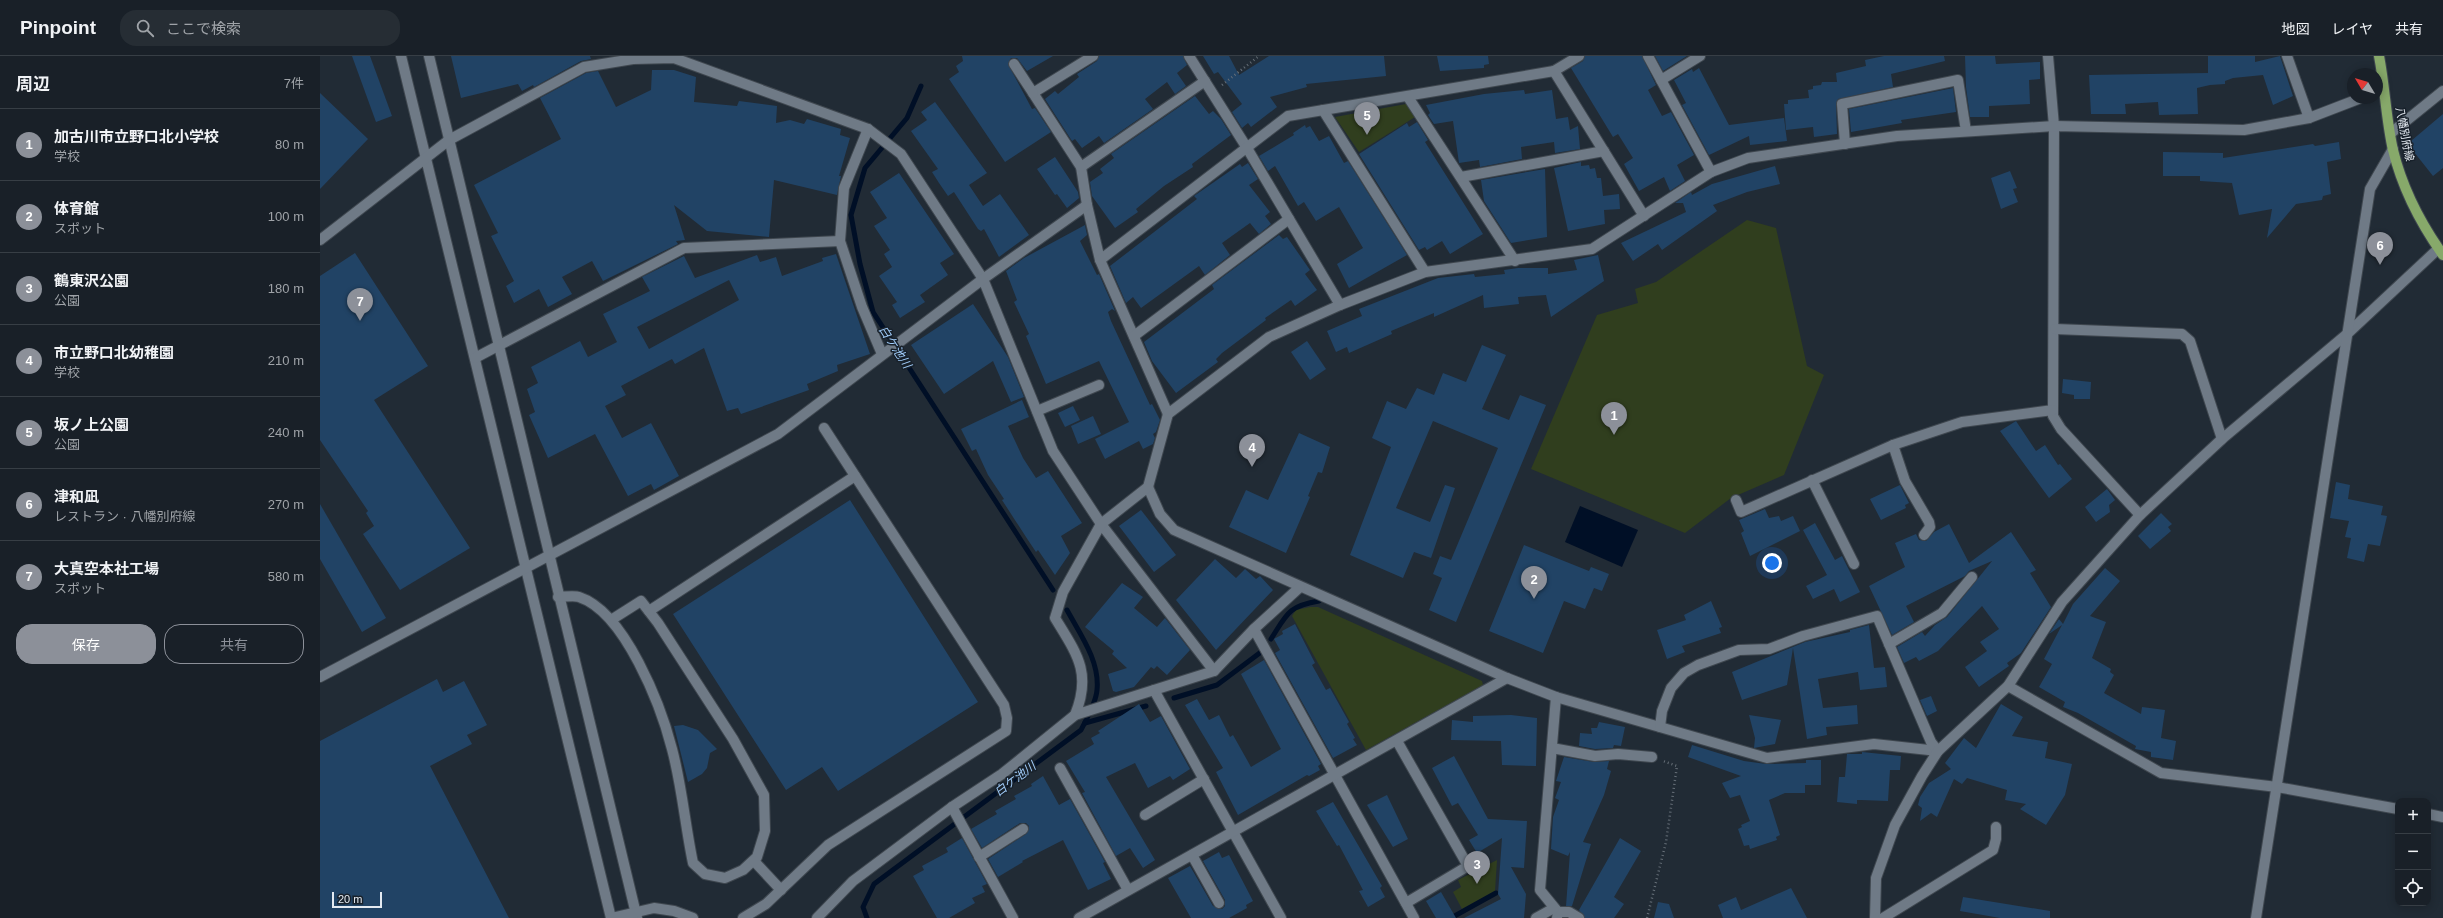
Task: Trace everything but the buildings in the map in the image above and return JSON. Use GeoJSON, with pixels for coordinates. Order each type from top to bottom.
{"type":"FeatureCollection","features":[{"type":"Feature","properties":{"kind":"main road","name":"八幡別府線"},"geometry":{"type":"LineString","coordinates":[[2380,56],[2380,68]]}},
{"type":"Feature","properties":{"kind":"main road","name":"八幡別府線"},"geometry":{"type":"LineString","coordinates":[[2383,99],[2393,149],[2410,197],[2441,252]]}},
{"type":"Feature","properties":{"kind":"street"},"geometry":{"type":"LineString","coordinates":[[401,56],[611,918],[637,915],[654,908],[674,911],[692,918]]}},
{"type":"Feature","properties":{"kind":"street"},"geometry":{"type":"LineString","coordinates":[[429,56],[499,345],[548,557],[637,915]]}},
{"type":"Feature","properties":{"kind":"street"},"geometry":{"type":"LineString","coordinates":[[1033,93],[1093,56]]}},
{"type":"Feature","properties":{"kind":"street"},"geometry":{"type":"LineString","coordinates":[[1189,56],[1247,148],[1340,305]]}},
{"type":"Feature","properties":{"kind":"street"},"geometry":{"type":"LineString","coordinates":[[1100,260],[1288,116],[1408,97],[1554,71],[1579,56]]}},
{"type":"Feature","properties":{"kind":"street"},"geometry":{"type":"LineString","coordinates":[[1648,56],[1710,172]]}},
{"type":"Feature","properties":{"kind":"street"},"geometry":{"type":"LineString","coordinates":[[1661,80],[1700,56]]}},
{"type":"Feature","properties":{"kind":"street"},"geometry":{"type":"LineString","coordinates":[[2048,56],[2054,126],[2055,328],[2053,410],[2055,421],[2140,515]]}},
{"type":"Feature","properties":{"kind":"street"},"geometry":{"type":"LineString","coordinates":[[2287,56],[2309,118]]}},
{"type":"Feature","properties":{"kind":"street"},"geometry":{"type":"LineString","coordinates":[[320,240],[449,140],[584,67],[634,59],[674,58],[868,129],[901,154],[983,279],[1053,451],[1101,524],[1214,671]]}},
{"type":"Feature","properties":{"kind":"street"},"geometry":{"type":"LineString","coordinates":[[1014,64],[1081,167],[1087,205],[1100,260],[1168,414]]}},
{"type":"Feature","properties":{"kind":"street"},"geometry":{"type":"LineString","coordinates":[[1554,71],[1644,216]]}},
{"type":"Feature","properties":{"kind":"street"},"geometry":{"type":"LineString","coordinates":[[1845,144],[1842,104],[1958,80],[1966,132]]}},
{"type":"Feature","properties":{"kind":"street"},"geometry":{"type":"LineString","coordinates":[[1081,167],[1205,81]]}},
{"type":"Feature","properties":{"kind":"street"},"geometry":{"type":"LineString","coordinates":[[2391,133],[2443,91]]}},
{"type":"Feature","properties":{"kind":"street"},"geometry":{"type":"LineString","coordinates":[[1408,97],[1515,261]]}},
{"type":"Feature","properties":{"kind":"street"},"geometry":{"type":"LineString","coordinates":[[1075,715],[1083,692],[1083,670],[1074,649],[1055,618],[1063,592],[1101,524],[1148,488],[1168,414],[1269,337],[1340,305],[1424,272],[1515,261],[1592,249],[1710,172],[1748,158],[1897,136],[2054,126],[2244,130],[2309,118],[2347,103]]}},
{"type":"Feature","properties":{"kind":"street"},"geometry":{"type":"LineString","coordinates":[[1323,110],[1424,272]]}},
{"type":"Feature","properties":{"kind":"street"},"geometry":{"type":"LineString","coordinates":[[868,129],[844,188],[840,241],[862,307],[882,354]]}},
{"type":"Feature","properties":{"kind":"street"},"geometry":{"type":"LineString","coordinates":[[2256,918],[2370,189],[2393,149]]}},
{"type":"Feature","properties":{"kind":"street"},"geometry":{"type":"LineString","coordinates":[[1461,177],[1604,151]]}},
{"type":"Feature","properties":{"kind":"street"},"geometry":{"type":"LineString","coordinates":[[320,676],[548,557],[778,434],[983,279],[1087,205]]}},
{"type":"Feature","properties":{"kind":"street"},"geometry":{"type":"LineString","coordinates":[[1134,336],[1289,219]]}},
{"type":"Feature","properties":{"kind":"street"},"geometry":{"type":"LineString","coordinates":[[475,358],[684,248],[840,241]]}},
{"type":"Feature","properties":{"kind":"street"},"geometry":{"type":"LineString","coordinates":[[1875,918],[1876,878],[1895,825],[1938,751],[2008,686],[2062,602],[2140,515],[2222,439],[2347,334],[2441,252]]}},
{"type":"Feature","properties":{"kind":"street"},"geometry":{"type":"LineString","coordinates":[[2055,328],[2182,334],[2190,341],[2222,439]]}},
{"type":"Feature","properties":{"kind":"street"},"geometry":{"type":"LineString","coordinates":[[1037,411],[1099,385]]}},
{"type":"Feature","properties":{"kind":"street"},"geometry":{"type":"LineString","coordinates":[[1736,500],[1741,512],[1893,445],[1962,422],[2053,410]]}},
{"type":"Feature","properties":{"kind":"street"},"geometry":{"type":"LineString","coordinates":[[742,918],[766,904],[828,844],[1006,731],[1007,718],[1004,705],[824,428]]}},
{"type":"Feature","properties":{"kind":"street"},"geometry":{"type":"LineString","coordinates":[[1893,445],[1905,481],[1929,522],[1930,527],[1924,535]]}},
{"type":"Feature","properties":{"kind":"street"},"geometry":{"type":"LineString","coordinates":[[649,611],[855,476]]}},
{"type":"Feature","properties":{"kind":"street"},"geometry":{"type":"LineString","coordinates":[[1812,480],[1854,564]]}},
{"type":"Feature","properties":{"kind":"street"},"geometry":{"type":"LineString","coordinates":[[1148,488],[1160,514],[1174,530],[1506,678],[1556,697],[1767,758],[1874,744],[1938,751]]}},
{"type":"Feature","properties":{"kind":"street"},"geometry":{"type":"LineString","coordinates":[[1889,644],[1942,613],[1972,577]]}},
{"type":"Feature","properties":{"kind":"street"},"geometry":{"type":"LineString","coordinates":[[817,918],[853,881],[952,807],[1002,774],[1075,715],[1214,671],[1254,629],[1300,587]]}},
{"type":"Feature","properties":{"kind":"street"},"geometry":{"type":"LineString","coordinates":[[558,597],[579,597],[611,620],[618,627],[634,653],[661,711],[672,749],[693,862],[705,874],[725,878],[743,870],[757,857],[765,830],[764,795],[744,757],[641,601],[611,620]]}},
{"type":"Feature","properties":{"kind":"street"},"geometry":{"type":"LineString","coordinates":[[1660,727],[1662,711],[1671,688],[1684,673],[1698,665],[1738,650],[1769,649],[1803,636],[1877,616],[1930,742],[1938,751]]}},
{"type":"Feature","properties":{"kind":"street"},"geometry":{"type":"LineString","coordinates":[[1254,629],[1334,776],[1414,918]]}},
{"type":"Feature","properties":{"kind":"street"},"geometry":{"type":"LineString","coordinates":[[1079,918],[1397,741],[1506,678]]}},
{"type":"Feature","properties":{"kind":"street"},"geometry":{"type":"LineString","coordinates":[[2008,686],[2161,773],[2277,787],[2395,808]]}},
{"type":"Feature","properties":{"kind":"street"},"geometry":{"type":"LineString","coordinates":[[1154,690],[1281,918]]}},
{"type":"Feature","properties":{"kind":"street"},"geometry":{"type":"LineString","coordinates":[[1556,697],[1540,890],[1556,912]]}},
{"type":"Feature","properties":{"kind":"street"},"geometry":{"type":"LineString","coordinates":[[1397,741],[1468,866],[1406,903]]}},
{"type":"Feature","properties":{"kind":"street"},"geometry":{"type":"LineString","coordinates":[[1552,748],[1595,756],[1618,754],[1652,757]]}},
{"type":"Feature","properties":{"kind":"street"},"geometry":{"type":"LineString","coordinates":[[1060,768],[1128,890]]}},
{"type":"Feature","properties":{"kind":"street"},"geometry":{"type":"LineString","coordinates":[[1145,815],[1204,779]]}},
{"type":"Feature","properties":{"kind":"street"},"geometry":{"type":"LineString","coordinates":[[952,807],[1013,918]]}},
{"type":"Feature","properties":{"kind":"street"},"geometry":{"type":"LineString","coordinates":[[2431,815],[2443,817]]}},
{"type":"Feature","properties":{"kind":"street"},"geometry":{"type":"LineString","coordinates":[[1883,918],[1993,850],[1996,840],[1996,827]]}},
{"type":"Feature","properties":{"kind":"street"},"geometry":{"type":"LineString","coordinates":[[979,857],[1023,829]]}},
{"type":"Feature","properties":{"kind":"street"},"geometry":{"type":"LineString","coordinates":[[1192,855],[1219,903]]}},
{"type":"Feature","properties":{"kind":"street"},"geometry":{"type":"LineString","coordinates":[[754,861],[781,890]]}},
{"type":"Feature","properties":{"kind":"street"},"geometry":{"type":"LineString","coordinates":[[1536,918],[1556,912],[1569,912],[1579,918]]}},
{"type":"Feature","properties":{"kind":"path"},"geometry":{"type":"LineString","coordinates":[[1212,92],[1259,56]]}},
{"type":"Feature","properties":{"kind":"path"},"geometry":{"type":"LineString","coordinates":[[1647,918],[1666,842],[1677,766],[1652,757]]}},
{"type":"Feature","properties":{"kind":"green space"},"geometry":{"type":"Polygon","coordinates":[[[1406,104],[1415,117],[1359,152],[1335,117],[1406,104]]]}},
{"type":"Feature","properties":{"kind":"green space"},"geometry":{"type":"Polygon","coordinates":[[[1747,220],[1776,228],[1807,366],[1824,375],[1784,475],[1731,498],[1685,533],[1531,469],[1597,315],[1638,303],[1635,289],[1656,282],[1747,220]]]}},
{"type":"Feature","properties":{"kind":"green space"},"geometry":{"type":"Polygon","coordinates":[[[1318,607],[1482,681],[1483,685],[1366,750],[1292,616],[1296,610],[1318,607]]]}},
{"type":"Feature","properties":{"kind":"green space"},"geometry":{"type":"Polygon","coordinates":[[[1497,860],[1495,891],[1462,909],[1453,892],[1461,887],[1458,880],[1497,860]]]}},
{"type":"Feature","properties":{"kind":"water"},"geometry":{"type":"Polygon","coordinates":[[[1580,506],[1638,530],[1622,567],[1565,542],[1580,506]]]}},
{"type":"Feature","properties":{"kind":"waterway","name":"白ケ池川"},"geometry":{"type":"LineString","coordinates":[[921,86],[907,118],[865,168],[851,215],[860,264],[873,312],[1053,590]]}},
{"type":"Feature","properties":{"kind":"waterway"},"geometry":{"type":"LineString","coordinates":[[1271,639],[1289,612],[1309,603],[1319,601]]}},
{"type":"Feature","properties":{"kind":"waterway","name":"白ケ池川"},"geometry":{"type":"LineString","coordinates":[[867,918],[863,907],[874,884],[1081,730],[1095,700],[1097,679],[1088,648],[1067,610]]}},
{"type":"Feature","properties":{"kind":"waterway"},"geometry":{"type":"LineString","coordinates":[[1174,698],[1217,685],[1261,652]]}},
{"type":"Feature","properties":{"kind":"waterway"},"geometry":{"type":"LineString","coordinates":[[1085,723],[1146,706]]}},
{"type":"Feature","properties":{"kind":"waterway"},"geometry":{"type":"LineString","coordinates":[[1451,918],[1496,893]]}},
{"type":"Feature","properties":{"kind":"place","name":"坂ノ上公園"},"geometry":{"type":"Point","coordinates":[1367,135]}},
{"type":"Feature","properties":{"kind":"place","name":"津和凪"},"geometry":{"type":"Point","coordinates":[2380,265]}},
{"type":"Feature","properties":{"kind":"place","name":"大真空本社工場"},"geometry":{"type":"Point","coordinates":[360,321]}},
{"type":"Feature","properties":{"kind":"place","name":"加古川市立野口北小学校"},"geometry":{"type":"Point","coordinates":[1614,435]}},
{"type":"Feature","properties":{"kind":"place","name":"市立野口北幼稚園"},"geometry":{"type":"Point","coordinates":[1252,467]}},
{"type":"Feature","properties":{"kind":"place","name":"体育館"},"geometry":{"type":"Point","coordinates":[1534,599]}},
{"type":"Feature","properties":{"kind":"place","name":"鶴東沢公園"},"geometry":{"type":"Point","coordinates":[1477,884]}}]}
